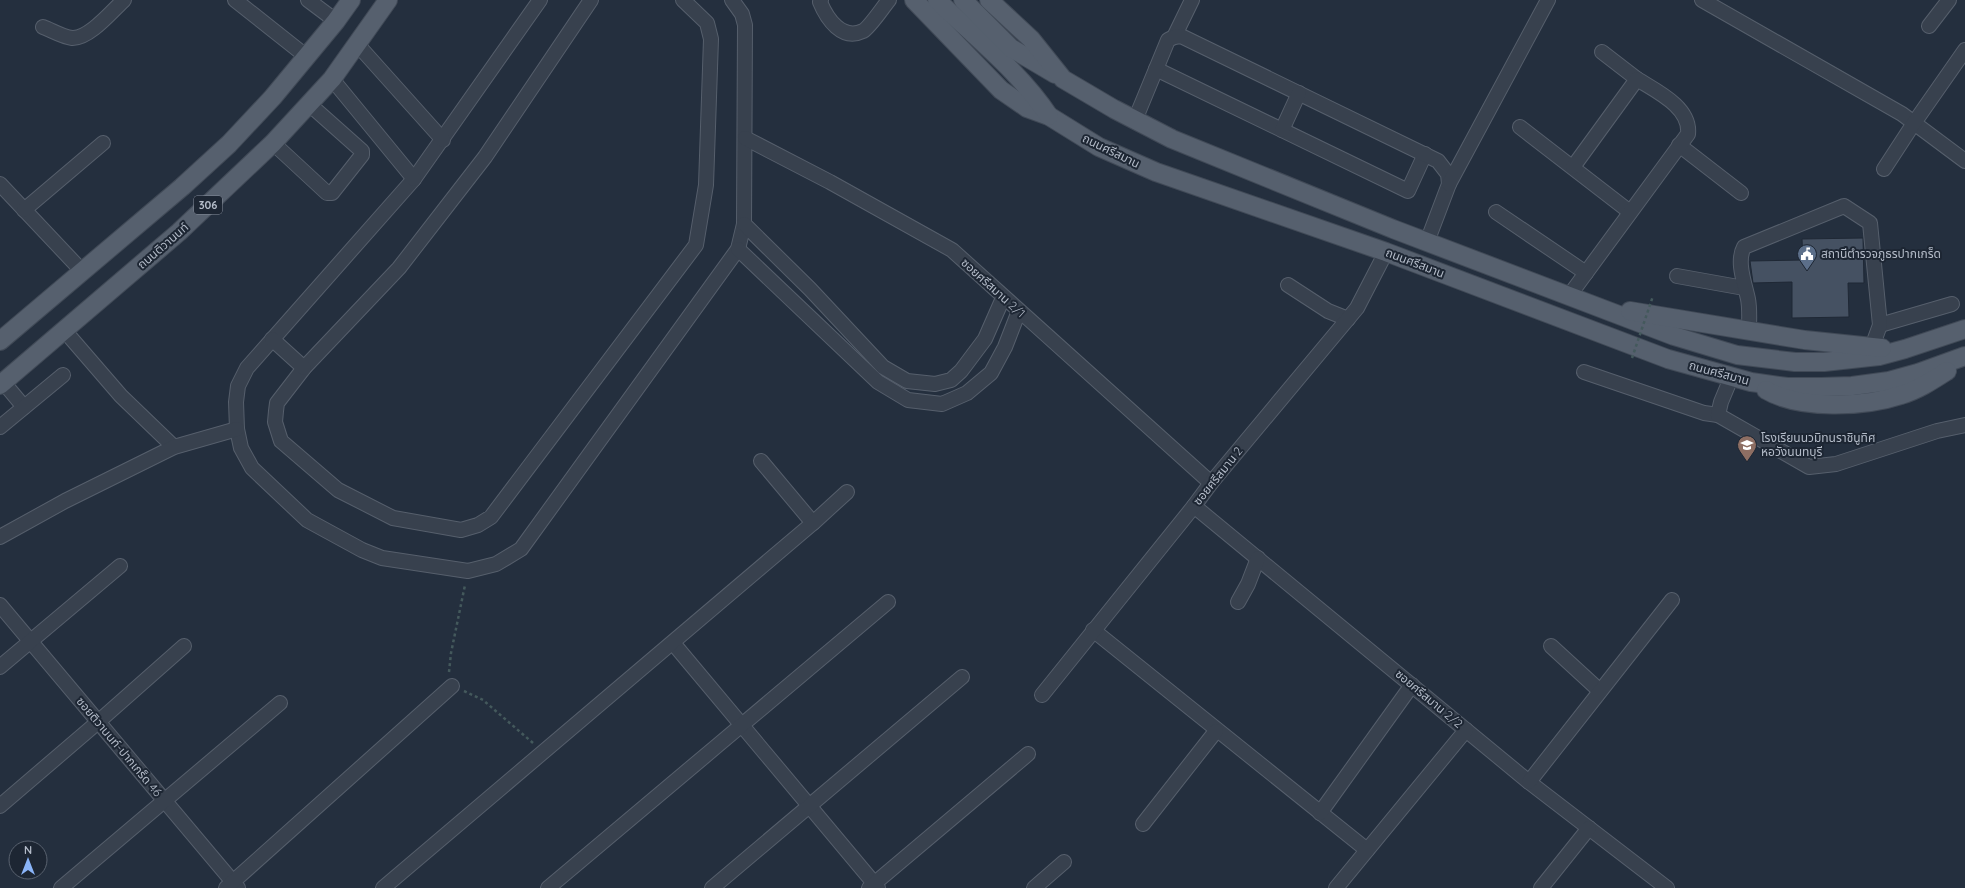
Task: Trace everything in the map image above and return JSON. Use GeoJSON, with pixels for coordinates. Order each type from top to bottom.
{"type":"FeatureCollection","features":[{"type":"Feature","properties":{"kind":"main road","name":"306"},"geometry":{"type":"LineString","coordinates":[[0,341],[182,187],[229,144],[273,97],[307,57],[336,21],[350,0]]}},
{"type":"Feature","properties":{"kind":"main road","name":"ถนนติวานนท์"},"geometry":{"type":"LineString","coordinates":[[2,384],[179,232],[273,142],[332,79],[388,0]]}},
{"type":"Feature","properties":{"kind":"main road","name":"ถนนศรีสมาน"},"geometry":{"type":"LineString","coordinates":[[914,0],[1000,90],[1027,108],[1049,116],[1099,148],[1156,172],[1386,252],[1668,359],[1731,378],[1787,387],[1852,386],[1889,380],[1918,373],[1965,356]]}},
{"type":"Feature","properties":{"kind":"main road"},"geometry":{"type":"LineString","coordinates":[[937,0],[1016,76],[1038,100],[1049,116]]}},
{"type":"Feature","properties":{"kind":"main road"},"geometry":{"type":"LineString","coordinates":[[963,0],[1011,48],[1063,79]]}},
{"type":"Feature","properties":{"kind":"main road","name":"ถนนศรีสมาน"},"geometry":{"type":"LineString","coordinates":[[989,0],[1031,39],[1063,79],[1172,139],[1427,242],[1704,346],[1766,359],[1824,362],[1872,357],[1905,349],[1965,329]]}},
{"type":"Feature","properties":{"kind":"main road"},"geometry":{"type":"LineString","coordinates":[[1592,305],[1749,331],[1872,348],[1905,349]]}},
{"type":"Feature","properties":{"kind":"main road"},"geometry":{"type":"LineString","coordinates":[[1751,382],[1772,394],[1790,400],[1823,404],[1861,403],[1885,400],[1903,395],[1925,384],[1965,360]]}},
{"type":"Feature","properties":{"kind":"street"},"geometry":{"type":"LineString","coordinates":[[43,27],[72,38],[83,35],[95,28],[124,0]]}},
{"type":"Feature","properties":{"kind":"street"},"geometry":{"type":"LineString","coordinates":[[235,0],[307,57]]}},
{"type":"Feature","properties":{"kind":"street"},"geometry":{"type":"LineString","coordinates":[[308,0],[336,21]]}},
{"type":"Feature","properties":{"kind":"street"},"geometry":{"type":"LineString","coordinates":[[540,0],[443,140],[414,179],[247,368],[238,386],[236,402],[237,429],[241,448],[252,468],[307,520],[362,550],[382,558],[468,571],[496,564],[521,549],[738,249],[744,224],[745,25],[742,14],[732,0]]}},
{"type":"Feature","properties":{"kind":"street"},"geometry":{"type":"LineString","coordinates":[[591,0],[485,157],[399,268],[304,368],[277,403],[275,422],[281,441],[338,490],[393,518],[461,530],[478,525],[492,517],[696,244],[706,185],[711,39],[707,23],[683,0]]}},
{"type":"Feature","properties":{"kind":"street"},"geometry":{"type":"LineString","coordinates":[[821,0],[820,2],[826,16],[832,23],[841,30],[853,33],[864,30],[889,0]]}},
{"type":"Feature","properties":{"kind":"street"},"geometry":{"type":"LineString","coordinates":[[1174,37],[1192,0]]}},
{"type":"Feature","properties":{"kind":"street"},"geometry":{"type":"LineString","coordinates":[[1427,242],[1449,184],[1548,0]]}},
{"type":"Feature","properties":{"kind":"street"},"geometry":{"type":"LineString","coordinates":[[1702,0],[1914,122],[1965,161]]}},
{"type":"Feature","properties":{"kind":"street"},"geometry":{"type":"LineString","coordinates":[[1929,26],[1949,0]]}},
{"type":"Feature","properties":{"kind":"street"},"geometry":{"type":"LineString","coordinates":[[1135,120],[1168,40],[1181,36],[1438,161],[1444,166],[1448,174],[1449,184]]}},
{"type":"Feature","properties":{"kind":"street"},"geometry":{"type":"LineString","coordinates":[[357,44],[443,140]]}},
{"type":"Feature","properties":{"kind":"street"},"geometry":{"type":"LineString","coordinates":[[1884,169],[1914,122],[1965,50]]}},
{"type":"Feature","properties":{"kind":"street"},"geometry":{"type":"LineString","coordinates":[[1569,296],[1688,134],[1689,127],[1684,114],[1664,96],[1637,79],[1602,52]]}},
{"type":"Feature","properties":{"kind":"street"},"geometry":{"type":"LineString","coordinates":[[1156,69],[1408,191],[1425,154]]}},
{"type":"Feature","properties":{"kind":"street"},"geometry":{"type":"LineString","coordinates":[[332,79],[414,179]]}},
{"type":"Feature","properties":{"kind":"street"},"geometry":{"type":"LineString","coordinates":[[1573,168],[1637,79]]}},
{"type":"Feature","properties":{"kind":"street"},"geometry":{"type":"LineString","coordinates":[[1282,130],[1299,93]]}},
{"type":"Feature","properties":{"kind":"street"},"geometry":{"type":"LineString","coordinates":[[273,142],[327,193],[332,193],[362,155],[362,151],[308,103]]}},
{"type":"Feature","properties":{"kind":"street"},"geometry":{"type":"LineString","coordinates":[[1520,127],[1630,212]]}},
{"type":"Feature","properties":{"kind":"street","name":"ซอยศรีสมาน 2/1"},"geometry":{"type":"LineString","coordinates":[[745,138],[830,182],[952,250],[1003,298],[1211,482]]}},
{"type":"Feature","properties":{"kind":"street"},"geometry":{"type":"LineString","coordinates":[[24,210],[103,143]]}},
{"type":"Feature","properties":{"kind":"street"},"geometry":{"type":"LineString","coordinates":[[1679,145],[1741,193]]}},
{"type":"Feature","properties":{"kind":"street"},"geometry":{"type":"LineString","coordinates":[[0,184],[82,271]]}},
{"type":"Feature","properties":{"kind":"street"},"geometry":{"type":"LineString","coordinates":[[1749,331],[1748,300],[1744,288],[1740,257],[1744,247],[1844,206],[1870,223],[1880,325],[1872,348]]}},
{"type":"Feature","properties":{"kind":"street"},"geometry":{"type":"LineString","coordinates":[[1496,212],[1586,273]]}},
{"type":"Feature","properties":{"kind":"street"},"geometry":{"type":"LineString","coordinates":[[744,224],[810,289],[883,367],[907,380],[935,384],[951,380],[962,371],[985,339],[1003,298]]}},
{"type":"Feature","properties":{"kind":"street"},"geometry":{"type":"LineString","coordinates":[[738,249],[878,382],[908,400],[942,404],[968,393],[991,373],[1005,347],[1019,311]]}},
{"type":"Feature","properties":{"kind":"street","name":"ซอยศรีสมาน 2"},"geometry":{"type":"LineString","coordinates":[[1042,695],[1194,506],[1211,482],[1357,308],[1386,252]]}},
{"type":"Feature","properties":{"kind":"street"},"geometry":{"type":"LineString","coordinates":[[1677,276],[1744,288]]}},
{"type":"Feature","properties":{"kind":"street"},"geometry":{"type":"LineString","coordinates":[[1288,285],[1328,311],[1348,319]]}},
{"type":"Feature","properties":{"kind":"street"},"geometry":{"type":"LineString","coordinates":[[1880,325],[1952,304]]}},
{"type":"Feature","properties":{"kind":"street"},"geometry":{"type":"LineString","coordinates":[[64,330],[121,396],[174,447]]}},
{"type":"Feature","properties":{"kind":"street"},"geometry":{"type":"LineString","coordinates":[[272,339],[304,368]]}},
{"type":"Feature","properties":{"kind":"street"},"geometry":{"type":"LineString","coordinates":[[860,364],[871,354]]}},
{"type":"Feature","properties":{"kind":"street"},"geometry":{"type":"LineString","coordinates":[[1584,372],[1704,413],[1718,415],[1809,467],[1836,464],[1937,431],[1965,425]]}},
{"type":"Feature","properties":{"kind":"street"},"geometry":{"type":"LineString","coordinates":[[0,427],[63,375]]}},
{"type":"Feature","properties":{"kind":"street"},"geometry":{"type":"LineString","coordinates":[[1718,415],[1721,402],[1731,378]]}},
{"type":"Feature","properties":{"kind":"street"},"geometry":{"type":"LineString","coordinates":[[2,384],[24,407]]}},
{"type":"Feature","properties":{"kind":"street"},"geometry":{"type":"LineString","coordinates":[[0,538],[58,504],[174,447],[237,429]]}},
{"type":"Feature","properties":{"kind":"street"},"geometry":{"type":"LineString","coordinates":[[761,460],[813,524]]}},
{"type":"Feature","properties":{"kind":"street"},"geometry":{"type":"LineString","coordinates":[[383,888],[813,524],[847,492]]}},
{"type":"Feature","properties":{"kind":"street","name":"ซอยศรีสมาน 2/2"},"geometry":{"type":"LineString","coordinates":[[1194,506],[1529,782],[1667,888]]}},
{"type":"Feature","properties":{"kind":"street"},"geometry":{"type":"LineString","coordinates":[[1238,602],[1248,584],[1258,558]]}},
{"type":"Feature","properties":{"kind":"street"},"geometry":{"type":"LineString","coordinates":[[0,667],[120,566]]}},
{"type":"Feature","properties":{"kind":"street"},"geometry":{"type":"LineString","coordinates":[[1529,782],[1672,600]]}},
{"type":"Feature","properties":{"kind":"street"},"geometry":{"type":"LineString","coordinates":[[548,888],[888,602]]}},
{"type":"Feature","properties":{"kind":"street","name":"ซอยติวานนท์-ปากเกร็ด 46"},"geometry":{"type":"LineString","coordinates":[[0,605],[165,801],[233,886]]}},
{"type":"Feature","properties":{"kind":"street"},"geometry":{"type":"LineString","coordinates":[[1093,630],[1216,731],[1367,850]]}},
{"type":"Feature","properties":{"kind":"street"},"geometry":{"type":"LineString","coordinates":[[673,643],[809,806],[874,887],[1028,754]]}},
{"type":"Feature","properties":{"kind":"street"},"geometry":{"type":"LineString","coordinates":[[0,806],[184,646]]}},
{"type":"Feature","properties":{"kind":"street"},"geometry":{"type":"LineString","coordinates":[[1551,646],[1600,691]]}},
{"type":"Feature","properties":{"kind":"street"},"geometry":{"type":"LineString","coordinates":[[712,888],[962,677]]}},
{"type":"Feature","properties":{"kind":"street"},"geometry":{"type":"LineString","coordinates":[[233,886],[452,686]]}},
{"type":"Feature","properties":{"kind":"street"},"geometry":{"type":"LineString","coordinates":[[1320,813],[1412,686]]}},
{"type":"Feature","properties":{"kind":"street"},"geometry":{"type":"LineString","coordinates":[[61,888],[280,703]]}},
{"type":"Feature","properties":{"kind":"street"},"geometry":{"type":"LineString","coordinates":[[1336,888],[1466,730]]}},
{"type":"Feature","properties":{"kind":"street"},"geometry":{"type":"LineString","coordinates":[[1143,824],[1216,731]]}},
{"type":"Feature","properties":{"kind":"street"},"geometry":{"type":"LineString","coordinates":[[1541,888],[1589,828]]}},
{"type":"Feature","properties":{"kind":"street"},"geometry":{"type":"LineString","coordinates":[[1034,888],[1064,862]]}},
{"type":"Feature","properties":{"kind":"path"},"geometry":{"type":"LineString","coordinates":[[1632,358],[1653,296]]}},
{"type":"Feature","properties":{"kind":"path"},"geometry":{"type":"LineString","coordinates":[[468,571],[451,653],[449,669],[452,686],[483,700],[543,751]]}},
{"type":"Feature","properties":{"kind":"building","name":"สถานีตำรวจภูธรปากเกร็ด"},"geometry":{"type":"Polygon","coordinates":[[[1863,238],[1864,283],[1848,283],[1849,317],[1792,318],[1792,282],[1753,283],[1750,261],[1803,260],[1802,239],[1863,238]]]}},
{"type":"Feature","properties":{"kind":"place","name":"สถานีตำรวจภูธรปากเกร็ด"},"geometry":{"type":"Point","coordinates":[1807,271]}},
{"type":"Feature","properties":{"kind":"place","name":"โรงเรียนนวมิทนราชินูทิศ หอวังนนทบุรี"},"geometry":{"type":"Point","coordinates":[1747,462]}}]}
